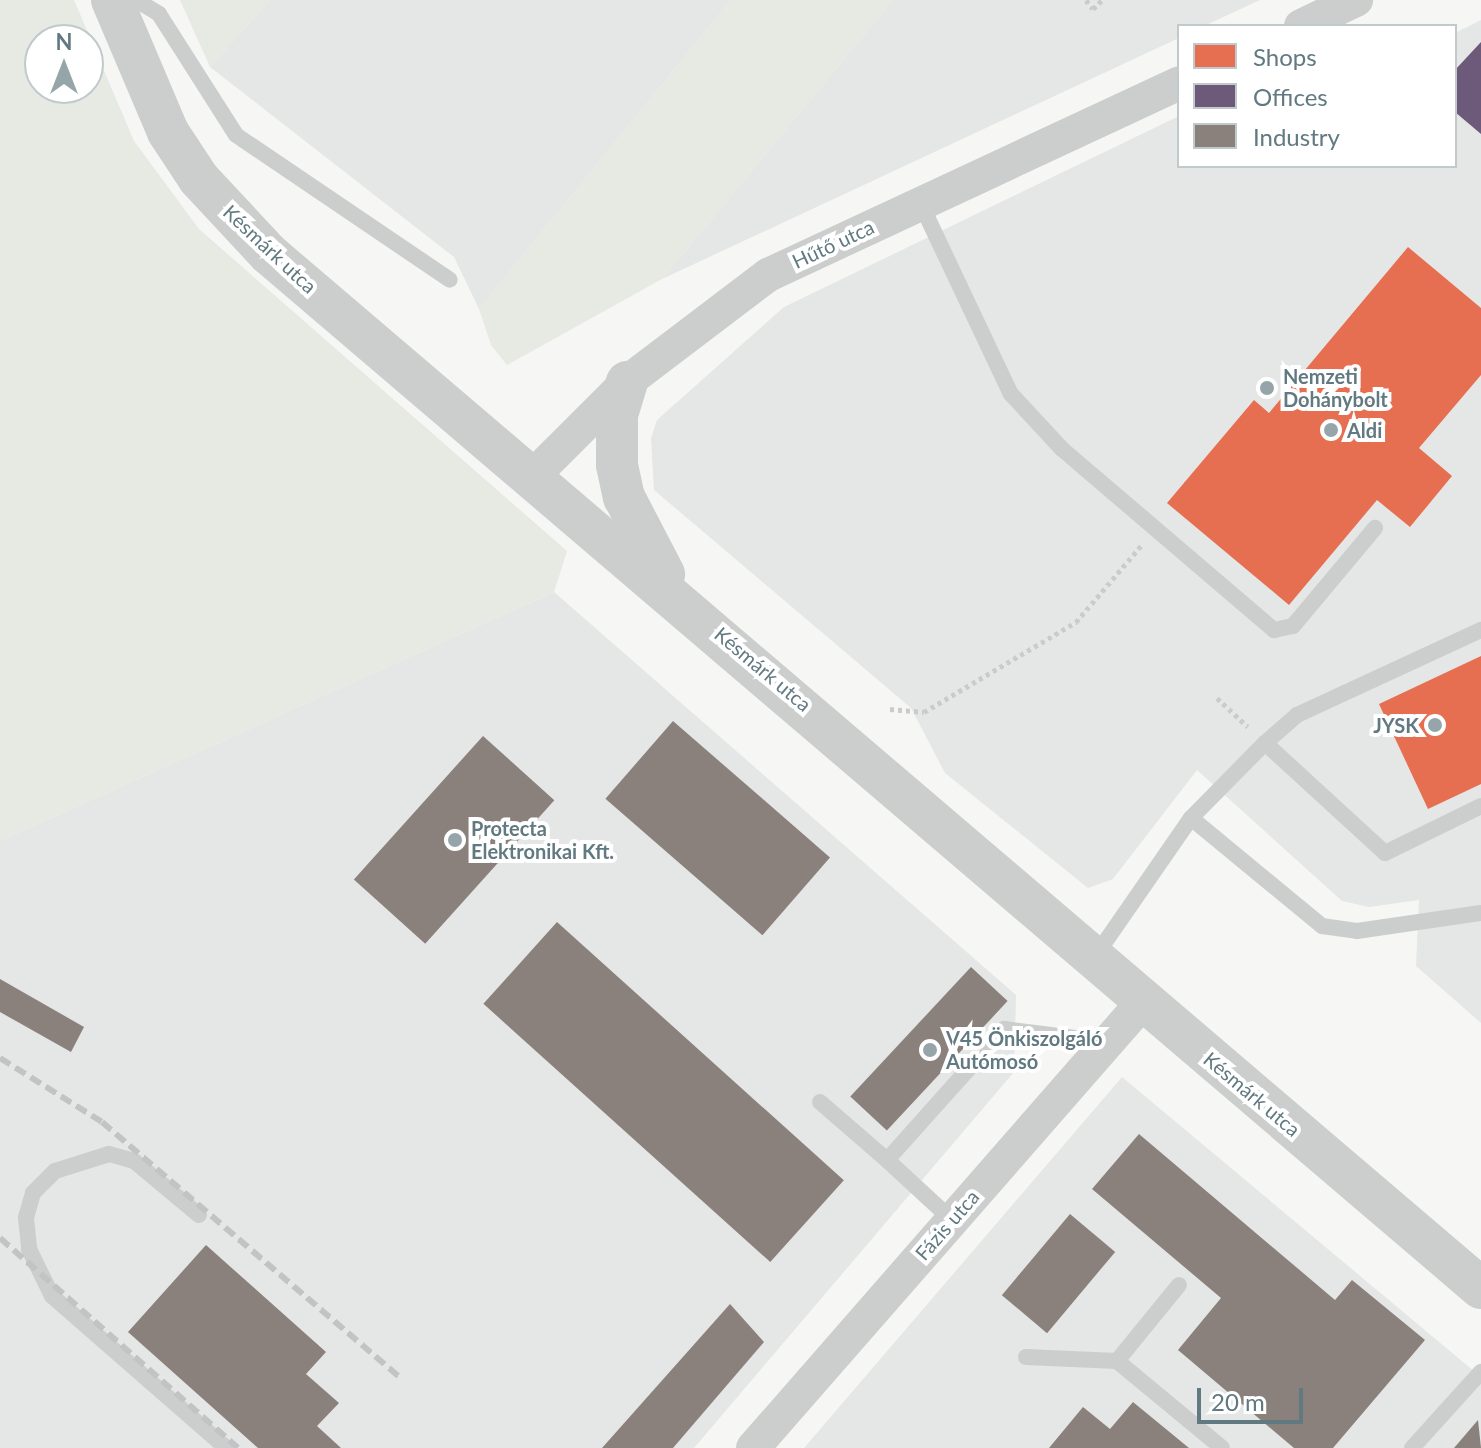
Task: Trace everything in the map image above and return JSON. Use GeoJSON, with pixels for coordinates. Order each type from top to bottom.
{"type":"FeatureCollection","features":[{"type":"Feature","properties":{"kind":"street","name":"Késmárk utca"},"geometry":{"type":"LineString","coordinates":[[112,0],[156,110],[218,201],[269,254],[674,593],[1142,1003],[1481,1288]]}},
{"type":"Feature","properties":{"kind":"street"},"geometry":{"type":"LineString","coordinates":[[1305,24],[1356,0]]}},
{"type":"Feature","properties":{"kind":"street","name":"Hűtő utca"},"geometry":{"type":"LineString","coordinates":[[534,475],[627,382],[768,275],[1177,84]]}},
{"type":"Feature","properties":{"kind":"street"},"geometry":{"type":"LineString","coordinates":[[627,382],[616,437],[624,497],[674,593]]}},
{"type":"Feature","properties":{"kind":"street","name":"Fázis utca"},"geometry":{"type":"LineString","coordinates":[[753,1448],[1142,1003]]}},
{"type":"Feature","properties":{"kind":"lane"},"geometry":{"type":"LineString","coordinates":[[136,0],[159,14],[236,135],[450,280]]}},
{"type":"Feature","properties":{"kind":"lane"},"geometry":{"type":"LineString","coordinates":[[921,204],[1011,394],[1155,530],[1284,631],[1375,528]]}},
{"type":"Feature","properties":{"kind":"lane"},"geometry":{"type":"LineString","coordinates":[[1093,960],[1191,818],[1297,715],[1481,630]]}},
{"type":"Feature","properties":{"kind":"lane"},"geometry":{"type":"LineString","coordinates":[[1265,743],[1385,853],[1481,806]]}},
{"type":"Feature","properties":{"kind":"lane"},"geometry":{"type":"LineString","coordinates":[[1191,818],[1322,926],[1357,931],[1481,913]]}},
{"type":"Feature","properties":{"kind":"lane"},"geometry":{"type":"LineString","coordinates":[[887,1160],[1004,1029],[1107,1042]]}},
{"type":"Feature","properties":{"kind":"lane"},"geometry":{"type":"LineString","coordinates":[[820,1102],[951,1219]]}},
{"type":"Feature","properties":{"kind":"lane"},"geometry":{"type":"LineString","coordinates":[[199,1215],[134,1161],[109,1154],[55,1171],[33,1193],[26,1218],[29,1249],[52,1296],[226,1448]]}},
{"type":"Feature","properties":{"kind":"lane"},"geometry":{"type":"LineString","coordinates":[[1117,1361],[1179,1285]]}},
{"type":"Feature","properties":{"kind":"lane"},"geometry":{"type":"LineString","coordinates":[[1026,1357],[1117,1361],[1222,1448]]}},
{"type":"Feature","properties":{"kind":"lane"},"geometry":{"type":"LineString","coordinates":[[1412,1448],[1481,1372]]}},
{"type":"Feature","properties":{"kind":"path"},"geometry":{"type":"LineString","coordinates":[[1086,0],[1093,9],[1102,0]]}},
{"type":"Feature","properties":{"kind":"path"},"geometry":{"type":"LineString","coordinates":[[890,709],[924,712],[1076,622],[1155,530]]}},
{"type":"Feature","properties":{"kind":"path"},"geometry":{"type":"LineString","coordinates":[[1217,698],[1265,743]]}},
{"type":"Feature","properties":{"kind":"shaded area"},"geometry":{"type":"Polygon","coordinates":[[[0,0],[74,0],[84,24],[24,24],[24,104],[104,104],[104,70],[134,141],[199,229],[567,551],[554,592],[0,841],[0,0]]]}},
{"type":"Feature","properties":{"kind":"shaded area"},"geometry":{"type":"Polygon","coordinates":[[[180,0],[270,0],[210,67],[180,0]]]}},
{"type":"Feature","properties":{"kind":"shaded area"},"geometry":{"type":"Polygon","coordinates":[[[270,0],[731,0],[479,309],[454,257],[210,67],[270,0]]]}},
{"type":"Feature","properties":{"kind":"shaded area"},"geometry":{"type":"Polygon","coordinates":[[[731,0],[893,0],[662,279],[507,365],[491,345],[479,309],[731,0]]]}},
{"type":"Feature","properties":{"kind":"shaded area"},"geometry":{"type":"Polygon","coordinates":[[[893,0],[1260,0],[1208,24],[1177,24],[1177,39],[662,279],[893,0]]]}},
{"type":"Feature","properties":{"kind":"shaded area"},"geometry":{"type":"Polygon","coordinates":[[[1481,20],[1481,1023],[1416,966],[1419,900],[1369,907],[1342,901],[1197,770],[1113,879],[1088,888],[945,773],[911,708],[654,490],[651,438],[657,420],[784,307],[1177,117],[1177,168],[1457,168],[1457,32],[1481,20]]]}},
{"type":"Feature","properties":{"kind":"shaded area"},"geometry":{"type":"Polygon","coordinates":[[[554,592],[1016,995],[1014,1072],[694,1448],[0,1448],[0,841],[554,592]]]}},
{"type":"Feature","properties":{"kind":"shaded area"},"geometry":{"type":"Polygon","coordinates":[[[1122,1077],[1481,1377],[1481,1448],[804,1448],[1122,1077]]]}},
{"type":"Feature","properties":{"kind":"building: Shops","name":"Aldi"},"geometry":{"type":"Polygon","coordinates":[[[1408,247],[1481,308],[1481,375],[1419,448],[1452,476],[1410,527],[1377,500],[1289,605],[1167,503],[1254,400],[1269,413],[1408,247]]]}},
{"type":"Feature","properties":{"kind":"building: Shops","name":"JYSK"},"geometry":{"type":"Polygon","coordinates":[[[1481,656],[1481,784],[1428,809],[1379,704],[1481,656]]]}},
{"type":"Feature","properties":{"kind":"building: Offices"},"geometry":{"type":"Polygon","coordinates":[[[1481,42],[1481,134],[1457,114],[1457,68],[1481,42]]]}},
{"type":"Feature","properties":{"kind":"building: Industry"},"geometry":{"type":"Polygon","coordinates":[[[673,721],[830,857],[762,935],[605,799],[673,721]]]}},
{"type":"Feature","properties":{"kind":"building: Industry","name":"Protecta Elektronikai Kft."},"geometry":{"type":"Polygon","coordinates":[[[483,736],[554,800],[425,944],[354,879],[483,736]]]}},
{"type":"Feature","properties":{"kind":"building: Industry"},"geometry":{"type":"Polygon","coordinates":[[[557,922],[844,1180],[770,1262],[483,1004],[557,922]]]}},
{"type":"Feature","properties":{"kind":"building: Industry","name":"V45 Önkiszolgáló Autómosó"},"geometry":{"type":"Polygon","coordinates":[[[971,967],[1008,1001],[887,1131],[850,1096],[971,967]]]}},
{"type":"Feature","properties":{"kind":"building: Industry"},"geometry":{"type":"Polygon","coordinates":[[[0,979],[84,1027],[71,1052],[0,1012],[0,979]]]}},
{"type":"Feature","properties":{"kind":"building: Industry"},"geometry":{"type":"Polygon","coordinates":[[[1139,1134],[1335,1300],[1352,1280],[1425,1340],[1333,1448],[1294,1448],[1178,1350],[1221,1298],[1092,1189],[1139,1134]]]}},
{"type":"Feature","properties":{"kind":"building: Industry"},"geometry":{"type":"Polygon","coordinates":[[[1070,1214],[1115,1252],[1047,1333],[1002,1295],[1070,1214]]]}},
{"type":"Feature","properties":{"kind":"building: Industry"},"geometry":{"type":"Polygon","coordinates":[[[206,1245],[326,1352],[306,1374],[339,1403],[317,1426],[341,1448],[258,1448],[128,1332],[206,1245]]]}},
{"type":"Feature","properties":{"kind":"building: Industry"},"geometry":{"type":"Polygon","coordinates":[[[730,1304],[764,1342],[673,1448],[602,1448],[730,1304]]]}},
{"type":"Feature","properties":{"kind":"building: Industry"},"geometry":{"type":"Polygon","coordinates":[[[1133,1402],[1189,1448],[1049,1448],[1083,1407],[1110,1429],[1133,1402]]]}},
{"type":"Feature","properties":{"kind":"building: Industry"},"geometry":{"type":"Polygon","coordinates":[[[1478,1420],[1481,1448],[1454,1448],[1478,1420]]]}},
{"type":"Feature","properties":{"kind":"railway"},"geometry":{"type":"LineString","coordinates":[[0,1058],[102,1122],[403,1380]]}},
{"type":"Feature","properties":{"kind":"railway"},"geometry":{"type":"LineString","coordinates":[[0,1238],[238,1448]]}},
{"type":"Feature","properties":{"kind":"place","name":"Nemzeti Dohánybolt"},"geometry":{"type":"Point","coordinates":[1267,388]}},
{"type":"Feature","properties":{"kind":"place","name":"Aldi"},"geometry":{"type":"Point","coordinates":[1331,430]}},
{"type":"Feature","properties":{"kind":"place","name":"JYSK"},"geometry":{"type":"Point","coordinates":[1435,725]}},
{"type":"Feature","properties":{"kind":"place","name":"Protecta Elektronikai Kft."},"geometry":{"type":"Point","coordinates":[455,840]}},
{"type":"Feature","properties":{"kind":"place","name":"V45 Önkiszolgáló Autómosó"},"geometry":{"type":"Point","coordinates":[930,1050]}}]}
